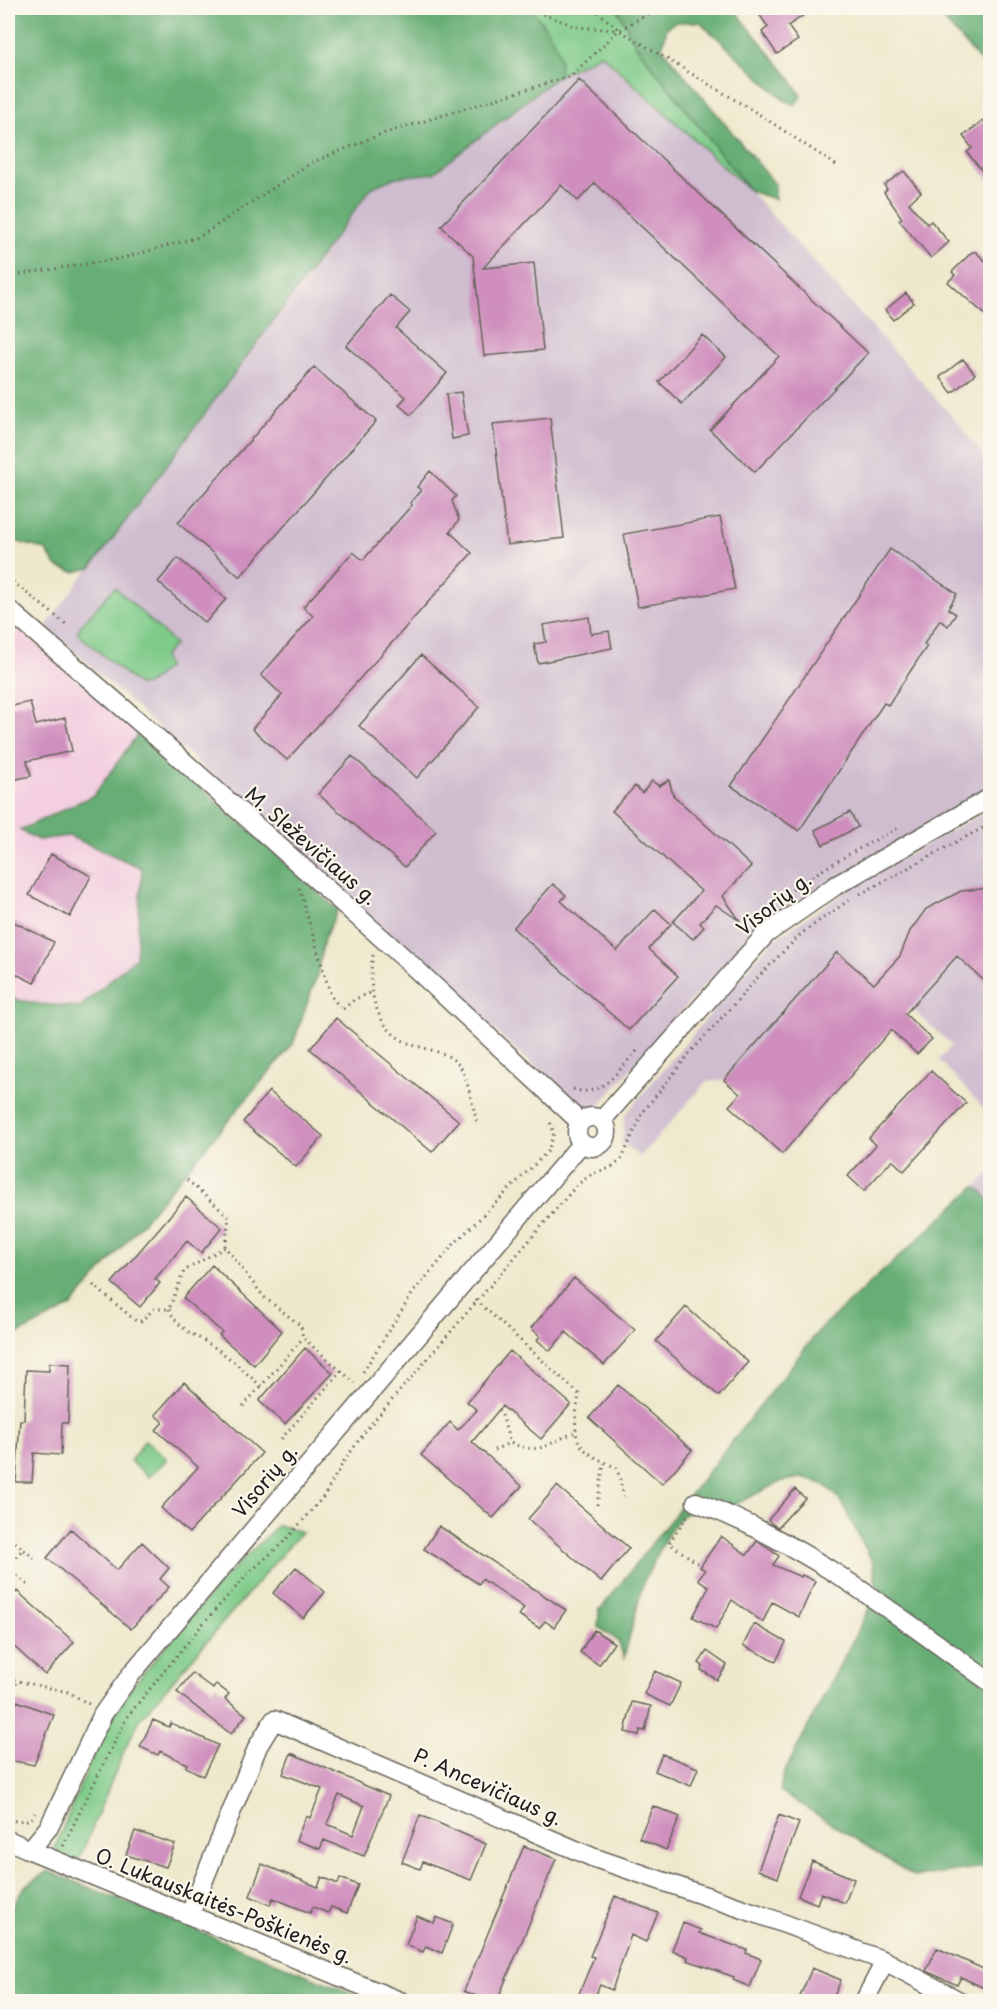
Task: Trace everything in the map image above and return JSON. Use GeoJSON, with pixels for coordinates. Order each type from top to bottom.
{"type":"FeatureCollection","features":[{"type":"Feature","properties":{"kind":"street","name":"M. Sleževičiaus g."},"geometry":{"type":"LineString","coordinates":[[8,609],[144,726],[384,940],[580,1122]]}},
{"type":"Feature","properties":{"kind":"street","name":"Visorių g."},"geometry":{"type":"LineString","coordinates":[[602,1120],[766,934],[835,886],[990,798]]}},
{"type":"Feature","properties":{"kind":"street"},"geometry":{"type":"LineString","coordinates":[[591,1117],[602,1120],[607,1129],[603,1142],[595,1147],[581,1144],[576,1130],[580,1122],[591,1117]]}},
{"type":"Feature","properties":{"kind":"street","name":"Visorių g."},"geometry":{"type":"LineString","coordinates":[[30,1850],[49,1827],[103,1714],[132,1673],[581,1144]]}},
{"type":"Feature","properties":{"kind":"street"},"geometry":{"type":"LineString","coordinates":[[696,1502],[732,1515],[819,1561],[990,1682]]}},
{"type":"Feature","properties":{"kind":"street","name":"P. Ancevičiaus g."},"geometry":{"type":"LineString","coordinates":[[190,1914],[258,1746],[274,1720],[592,1857],[885,1961]]}},
{"type":"Feature","properties":{"kind":"street"},"geometry":{"type":"LineString","coordinates":[[8,1840],[30,1850]]}},
{"type":"Feature","properties":{"kind":"street","name":"O. Lukauskaitės-Poškienės g."},"geometry":{"type":"LineString","coordinates":[[30,1850],[402,2001]]}},
{"type":"Feature","properties":{"kind":"street"},"geometry":{"type":"LineString","coordinates":[[864,2001],[885,1961],[961,2001]]}},
{"type":"Feature","properties":{"kind":"path"},"geometry":{"type":"LineString","coordinates":[[526,8],[577,27],[619,30]]}},
{"type":"Feature","properties":{"kind":"path"},"geometry":{"type":"LineString","coordinates":[[593,8],[619,30],[760,115],[839,167]]}},
{"type":"Feature","properties":{"kind":"path"},"geometry":{"type":"LineString","coordinates":[[8,276],[119,259],[199,237],[311,163],[379,135],[571,75],[619,30],[659,8]]}},
{"type":"Feature","properties":{"kind":"path"},"geometry":{"type":"LineString","coordinates":[[8,578],[67,625]]}},
{"type":"Feature","properties":{"kind":"path"},"geometry":{"type":"LineString","coordinates":[[56,1862],[127,1717],[206,1620],[250,1572],[285,1541],[324,1496],[344,1461],[367,1429],[577,1185],[593,1173],[611,1168],[621,1160],[643,1113],[689,1054],[762,973],[802,933],[851,899],[990,824]]}},
{"type":"Feature","properties":{"kind":"path"},"geometry":{"type":"LineString","coordinates":[[288,856],[331,996],[342,1010],[355,999],[373,992]]}},
{"type":"Feature","properties":{"kind":"path"},"geometry":{"type":"LineString","coordinates":[[384,940],[373,955],[370,974],[373,992],[386,1028],[403,1041],[448,1056],[460,1066],[477,1122]]}},
{"type":"Feature","properties":{"kind":"path"},"geometry":{"type":"LineString","coordinates":[[186,1180],[229,1217],[225,1247],[264,1297],[301,1326],[303,1338],[355,1383]]}},
{"type":"Feature","properties":{"kind":"path"},"geometry":{"type":"LineString","coordinates":[[225,1247],[184,1271],[169,1309],[174,1321],[213,1347],[261,1386]]}},
{"type":"Feature","properties":{"kind":"path"},"geometry":{"type":"LineString","coordinates":[[93,1285],[135,1321],[141,1321],[154,1309],[169,1309]]}},
{"type":"Feature","properties":{"kind":"path"},"geometry":{"type":"LineString","coordinates":[[476,1300],[579,1394],[574,1433],[580,1446],[604,1463],[617,1468],[624,1497]]}},
{"type":"Feature","properties":{"kind":"path"},"geometry":{"type":"LineString","coordinates":[[243,1406],[303,1338]]}},
{"type":"Feature","properties":{"kind":"path"},"geometry":{"type":"LineString","coordinates":[[281,1439],[341,1371]]}},
{"type":"Feature","properties":{"kind":"path"},"geometry":{"type":"LineString","coordinates":[[502,1415],[510,1443]]}},
{"type":"Feature","properties":{"kind":"path"},"geometry":{"type":"LineString","coordinates":[[494,1450],[510,1443],[522,1448],[545,1448],[574,1433]]}},
{"type":"Feature","properties":{"kind":"path"},"geometry":{"type":"LineString","coordinates":[[597,1505],[604,1463]]}},
{"type":"Feature","properties":{"kind":"path"},"geometry":{"type":"LineString","coordinates":[[696,1502],[669,1543],[699,1564]]}},
{"type":"Feature","properties":{"kind":"path"},"geometry":{"type":"LineString","coordinates":[[15,1542],[36,1560]]}},
{"type":"Feature","properties":{"kind":"path"},"geometry":{"type":"LineString","coordinates":[[23,1549],[8,1567],[28,1585]]}},
{"type":"Feature","properties":{"kind":"path"},"geometry":{"type":"LineString","coordinates":[[8,1679],[68,1692],[90,1705]]}},
{"type":"Feature","properties":{"kind":"path"},"geometry":{"type":"LineString","coordinates":[[8,1707],[17,1681]]}},
{"type":"Feature","properties":{"kind":"shaded area"},"geometry":{"type":"Polygon","coordinates":[[[601,54],[750,191],[959,424],[990,465],[990,789],[763,922],[749,934],[597,1108],[588,1109],[576,1104],[46,626],[371,188],[396,177],[434,173],[558,76],[601,54]]]}},
{"type":"Feature","properties":{"kind":"shaded area"},"geometry":{"type":"Polygon","coordinates":[[[8,621],[139,732],[94,795],[21,829],[38,840],[69,836],[142,868],[136,957],[80,1007],[40,1004],[8,998],[8,621]]]}},
{"type":"Feature","properties":{"kind":"shaded area"},"geometry":{"type":"Polygon","coordinates":[[[990,808],[990,1115],[939,1060],[952,1045],[911,1008],[906,1013],[837,952],[724,1080],[706,1082],[640,1157],[622,1143],[625,1115],[771,942],[852,887],[990,808]]]}},
{"type":"Feature","properties":{"kind":"shaded area"},"geometry":{"type":"Polygon","coordinates":[[[990,1173],[990,1202],[982,1191],[975,1187],[990,1173]]]}},
{"type":"Feature","properties":{"kind":"green space"},"geometry":{"type":"Polygon","coordinates":[[[8,8],[531,8],[553,40],[559,57],[558,76],[434,173],[396,177],[371,188],[91,568],[74,572],[57,567],[46,550],[8,539],[8,8]]]}},
{"type":"Feature","properties":{"kind":"green space"},"geometry":{"type":"Polygon","coordinates":[[[531,8],[617,8],[636,46],[750,191],[601,54],[558,76],[559,58],[556,49],[548,32],[531,8]]]}},
{"type":"Feature","properties":{"kind":"green space"},"geometry":{"type":"Polygon","coordinates":[[[617,8],[733,8],[790,78],[801,96],[795,105],[784,100],[700,22],[675,22],[667,28],[662,48],[775,184],[775,199],[750,191],[636,46],[617,8]]]}},
{"type":"Feature","properties":{"kind":"green space"},"geometry":{"type":"Polygon","coordinates":[[[933,8],[990,8],[990,72],[933,8]]]}},
{"type":"Feature","properties":{"kind":"green space"},"geometry":{"type":"Polygon","coordinates":[[[115,587],[175,644],[163,657],[168,667],[147,685],[138,685],[77,633],[81,625],[115,587]]]}},
{"type":"Feature","properties":{"kind":"green space"},"geometry":{"type":"Polygon","coordinates":[[[139,732],[338,910],[324,939],[317,975],[293,1044],[71,1307],[8,1339],[8,998],[40,1004],[80,1007],[136,957],[142,868],[69,836],[38,840],[20,830],[94,795],[139,732]]]}},
{"type":"Feature","properties":{"kind":"green space"},"geometry":{"type":"Polygon","coordinates":[[[975,1187],[982,1191],[990,1202],[990,1871],[984,1867],[915,1877],[780,1791],[783,1775],[877,1593],[873,1563],[839,1498],[823,1484],[802,1478],[782,1481],[726,1509],[693,1510],[681,1516],[668,1534],[644,1581],[624,1658],[618,1641],[598,1627],[599,1611],[820,1329],[975,1187]]]}},
{"type":"Feature","properties":{"kind":"green space"},"geometry":{"type":"Polygon","coordinates":[[[145,1440],[167,1459],[149,1477],[130,1461],[145,1440]]]}},
{"type":"Feature","properties":{"kind":"green space"},"geometry":{"type":"Polygon","coordinates":[[[278,1525],[301,1532],[140,1719],[124,1751],[71,1879],[55,1847],[98,1743],[130,1689],[226,1576],[278,1525]]]}},
{"type":"Feature","properties":{"kind":"green space"},"geometry":{"type":"Polygon","coordinates":[[[48,1871],[372,2001],[8,2001],[8,1913],[26,1885],[48,1871]]]}},
{"type":"Feature","properties":{"kind":"building"},"geometry":{"type":"Polygon","coordinates":[[[768,8],[814,8],[788,26],[798,40],[777,54],[762,32],[768,27],[759,14],[768,8]]]}},
{"type":"Feature","properties":{"kind":"building"},"geometry":{"type":"Polygon","coordinates":[[[579,80],[868,353],[755,472],[710,430],[779,356],[595,183],[578,201],[561,185],[483,268],[534,263],[543,350],[484,356],[473,256],[441,226],[579,80]]]}},
{"type":"Feature","properties":{"kind":"building"},"geometry":{"type":"Polygon","coordinates":[[[990,116],[990,181],[967,152],[972,148],[963,136],[990,116]]]}},
{"type":"Feature","properties":{"kind":"building"},"geometry":{"type":"Polygon","coordinates":[[[904,171],[921,192],[909,203],[927,224],[931,221],[949,242],[931,258],[899,220],[902,218],[884,192],[887,189],[884,185],[904,171]]]}},
{"type":"Feature","properties":{"kind":"building"},"geometry":{"type":"Polygon","coordinates":[[[972,252],[976,252],[990,266],[990,319],[948,282],[955,275],[952,272],[972,252]]]}},
{"type":"Feature","properties":{"kind":"building"},"geometry":{"type":"Polygon","coordinates":[[[906,293],[914,303],[893,320],[885,310],[906,293]]]}},
{"type":"Feature","properties":{"kind":"building"},"geometry":{"type":"Polygon","coordinates":[[[390,295],[410,312],[396,328],[447,373],[411,415],[399,405],[406,397],[346,346],[390,295]]]}},
{"type":"Feature","properties":{"kind":"building"},"geometry":{"type":"Polygon","coordinates":[[[702,335],[726,357],[682,404],[659,382],[702,335]]]}},
{"type":"Feature","properties":{"kind":"building"},"geometry":{"type":"Polygon","coordinates":[[[963,359],[975,374],[952,393],[940,377],[963,359]]]}},
{"type":"Feature","properties":{"kind":"building"},"geometry":{"type":"Polygon","coordinates":[[[314,367],[376,421],[240,577],[178,523],[314,367]]]}},
{"type":"Feature","properties":{"kind":"building"},"geometry":{"type":"Polygon","coordinates":[[[461,392],[468,436],[452,439],[446,394],[461,392]]]}},
{"type":"Feature","properties":{"kind":"building"},"geometry":{"type":"Polygon","coordinates":[[[550,418],[564,538],[507,545],[493,424],[550,418]]]}},
{"type":"Feature","properties":{"kind":"building"},"geometry":{"type":"Polygon","coordinates":[[[430,471],[456,496],[452,501],[459,520],[450,532],[472,553],[287,760],[252,729],[282,695],[261,675],[313,616],[303,607],[353,552],[363,560],[412,505],[410,503],[421,490],[417,487],[430,471]]]}},
{"type":"Feature","properties":{"kind":"building"},"geometry":{"type":"Polygon","coordinates":[[[720,517],[735,589],[638,607],[624,534],[720,517]]]}},
{"type":"Feature","properties":{"kind":"building"},"geometry":{"type":"Polygon","coordinates":[[[890,549],[957,594],[948,609],[956,614],[948,626],[940,620],[924,644],[927,646],[888,705],[884,703],[799,831],[731,786],[890,549]]]}},
{"type":"Feature","properties":{"kind":"building"},"geometry":{"type":"Polygon","coordinates":[[[178,558],[226,599],[205,623],[158,582],[178,558]]]}},
{"type":"Feature","properties":{"kind":"building"},"geometry":{"type":"Polygon","coordinates":[[[589,617],[591,634],[609,631],[612,648],[538,663],[534,644],[546,642],[543,625],[589,617]]]}},
{"type":"Feature","properties":{"kind":"building"},"geometry":{"type":"Polygon","coordinates":[[[421,655],[479,707],[417,778],[359,726],[421,655]]]}},
{"type":"Feature","properties":{"kind":"building"},"geometry":{"type":"Polygon","coordinates":[[[30,702],[36,725],[65,718],[72,751],[27,761],[31,776],[8,781],[8,707],[30,702]]]}},
{"type":"Feature","properties":{"kind":"building"},"geometry":{"type":"Polygon","coordinates":[[[352,756],[436,831],[405,867],[318,794],[352,756]]]}},
{"type":"Feature","properties":{"kind":"building"},"geometry":{"type":"Polygon","coordinates":[[[669,780],[673,795],[751,866],[723,896],[740,921],[716,905],[700,923],[704,927],[693,939],[673,922],[701,891],[612,811],[635,786],[642,793],[652,781],[659,786],[669,780]]]}},
{"type":"Feature","properties":{"kind":"building"},"geometry":{"type":"Polygon","coordinates":[[[850,812],[858,827],[823,845],[815,830],[850,812]]]}},
{"type":"Feature","properties":{"kind":"building"},"geometry":{"type":"Polygon","coordinates":[[[51,854],[91,876],[70,917],[29,895],[51,854]]]}},
{"type":"Feature","properties":{"kind":"building"},"geometry":{"type":"Polygon","coordinates":[[[553,884],[566,895],[561,901],[617,951],[655,909],[671,924],[649,949],[678,976],[629,1030],[513,928],[553,884]]]}},
{"type":"Feature","properties":{"kind":"building"},"geometry":{"type":"Polygon","coordinates":[[[990,888],[990,986],[957,956],[905,1014],[932,1039],[917,1054],[891,1030],[782,1154],[729,1106],[740,1094],[724,1080],[837,952],[874,984],[900,956],[910,931],[926,909],[961,891],[990,888]]]}},
{"type":"Feature","properties":{"kind":"building"},"geometry":{"type":"Polygon","coordinates":[[[8,919],[54,942],[34,983],[8,970],[8,919]]]}},
{"type":"Feature","properties":{"kind":"building"},"geometry":{"type":"Polygon","coordinates":[[[336,1018],[459,1121],[432,1152],[310,1049],[336,1018]]]}},
{"type":"Feature","properties":{"kind":"building"},"geometry":{"type":"Polygon","coordinates":[[[931,1071],[966,1103],[904,1171],[892,1160],[864,1191],[848,1176],[876,1145],[869,1138],[931,1071]]]}},
{"type":"Feature","properties":{"kind":"building"},"geometry":{"type":"Polygon","coordinates":[[[269,1091],[323,1136],[296,1167],[243,1122],[269,1091]]]}},
{"type":"Feature","properties":{"kind":"building"},"geometry":{"type":"Polygon","coordinates":[[[186,1197],[222,1228],[201,1253],[187,1241],[155,1279],[160,1283],[140,1307],[112,1283],[186,1197]]]}},
{"type":"Feature","properties":{"kind":"building"},"geometry":{"type":"Polygon","coordinates":[[[212,1265],[282,1331],[254,1365],[219,1335],[222,1332],[183,1298],[212,1265]]]}},
{"type":"Feature","properties":{"kind":"building"},"geometry":{"type":"Polygon","coordinates":[[[574,1278],[635,1330],[604,1365],[566,1332],[550,1351],[537,1340],[540,1336],[531,1328],[574,1278]]]}},
{"type":"Feature","properties":{"kind":"building"},"geometry":{"type":"Polygon","coordinates":[[[686,1307],[748,1362],[719,1396],[656,1341],[686,1307]]]}},
{"type":"Feature","properties":{"kind":"building"},"geometry":{"type":"Polygon","coordinates":[[[305,1348],[333,1373],[285,1424],[259,1401],[305,1348]]]}},
{"type":"Feature","properties":{"kind":"building"},"geometry":{"type":"Polygon","coordinates":[[[510,1351],[571,1404],[541,1439],[502,1406],[472,1442],[522,1486],[493,1518],[421,1455],[450,1422],[458,1430],[477,1410],[467,1402],[510,1351]]]}},
{"type":"Feature","properties":{"kind":"building"},"geometry":{"type":"Polygon","coordinates":[[[49,1363],[70,1364],[68,1423],[62,1423],[61,1455],[34,1453],[32,1482],[16,1482],[20,1420],[24,1420],[26,1370],[49,1371],[49,1363]]]}},
{"type":"Feature","properties":{"kind":"building"},"geometry":{"type":"Polygon","coordinates":[[[184,1382],[262,1453],[189,1533],[161,1508],[198,1467],[156,1430],[163,1422],[155,1415],[184,1382]]]}},
{"type":"Feature","properties":{"kind":"building"},"geometry":{"type":"Polygon","coordinates":[[[618,1385],[692,1450],[662,1484],[589,1418],[618,1385]]]}},
{"type":"Feature","properties":{"kind":"building"},"geometry":{"type":"Polygon","coordinates":[[[557,1486],[629,1548],[601,1582],[528,1519],[557,1486]]]}},
{"type":"Feature","properties":{"kind":"building"},"geometry":{"type":"Polygon","coordinates":[[[795,1489],[805,1498],[778,1527],[772,1524],[768,1520],[795,1489]]]}},
{"type":"Feature","properties":{"kind":"building"},"geometry":{"type":"Polygon","coordinates":[[[439,1526],[566,1610],[554,1627],[545,1621],[539,1628],[519,1615],[524,1608],[482,1579],[479,1584],[424,1549],[439,1526]]]}},
{"type":"Feature","properties":{"kind":"building"},"geometry":{"type":"Polygon","coordinates":[[[71,1529],[117,1570],[142,1542],[169,1568],[160,1579],[169,1587],[131,1629],[47,1558],[71,1529]]]}},
{"type":"Feature","properties":{"kind":"building"},"geometry":{"type":"Polygon","coordinates":[[[721,1536],[747,1555],[757,1541],[779,1556],[773,1565],[815,1581],[799,1617],[772,1602],[763,1622],[732,1600],[716,1629],[693,1617],[709,1587],[698,1579],[705,1570],[700,1567],[721,1536]]]}},
{"type":"Feature","properties":{"kind":"building"},"geometry":{"type":"Polygon","coordinates":[[[296,1567],[325,1592],[303,1618],[273,1593],[296,1567]]]}},
{"type":"Feature","properties":{"kind":"building"},"geometry":{"type":"Polygon","coordinates":[[[17,1591],[74,1642],[45,1675],[8,1641],[8,1602],[17,1591]]]}},
{"type":"Feature","properties":{"kind":"building"},"geometry":{"type":"Polygon","coordinates":[[[754,1624],[786,1642],[776,1661],[743,1646],[754,1624]]]}},
{"type":"Feature","properties":{"kind":"building"},"geometry":{"type":"Polygon","coordinates":[[[594,1630],[614,1643],[599,1665],[580,1652],[594,1630]]]}},
{"type":"Feature","properties":{"kind":"building"},"geometry":{"type":"Polygon","coordinates":[[[707,1651],[727,1665],[717,1680],[701,1670],[703,1666],[699,1663],[707,1651]]]}},
{"type":"Feature","properties":{"kind":"building"},"geometry":{"type":"Polygon","coordinates":[[[655,1671],[681,1683],[670,1706],[644,1694],[655,1671]]]}},
{"type":"Feature","properties":{"kind":"building"},"geometry":{"type":"Polygon","coordinates":[[[192,1673],[213,1689],[216,1684],[229,1694],[225,1699],[246,1715],[231,1734],[177,1692],[192,1673]]]}},
{"type":"Feature","properties":{"kind":"building"},"geometry":{"type":"Polygon","coordinates":[[[17,1701],[54,1715],[34,1765],[8,1760],[8,1725],[17,1701]]]}},
{"type":"Feature","properties":{"kind":"building"},"geometry":{"type":"Polygon","coordinates":[[[632,1702],[651,1706],[645,1731],[640,1730],[639,1735],[625,1732],[632,1702]]]}},
{"type":"Feature","properties":{"kind":"building"},"geometry":{"type":"Polygon","coordinates":[[[153,1720],[169,1727],[171,1723],[218,1745],[203,1776],[186,1767],[187,1764],[160,1751],[158,1755],[140,1747],[153,1720]]]}},
{"type":"Feature","properties":{"kind":"building"},"geometry":{"type":"Polygon","coordinates":[[[291,1753],[389,1796],[364,1856],[324,1840],[320,1849],[296,1840],[306,1816],[310,1818],[322,1789],[283,1774],[291,1753]],[[339,1795],[327,1824],[353,1835],[364,1806],[339,1795]]]}},
{"type":"Feature","properties":{"kind":"building"},"geometry":{"type":"Polygon","coordinates":[[[662,1754],[698,1768],[691,1786],[655,1771],[662,1754]]]}},
{"type":"Feature","properties":{"kind":"building"},"geometry":{"type":"Polygon","coordinates":[[[653,1806],[680,1817],[666,1850],[639,1838],[653,1806]]]}},
{"type":"Feature","properties":{"kind":"building"},"geometry":{"type":"Polygon","coordinates":[[[420,1815],[486,1844],[471,1880],[423,1862],[420,1869],[402,1862],[420,1815]]]}},
{"type":"Feature","properties":{"kind":"building"},"geometry":{"type":"Polygon","coordinates":[[[779,1815],[799,1823],[778,1878],[758,1870],[779,1815]]]}},
{"type":"Feature","properties":{"kind":"building"},"geometry":{"type":"Polygon","coordinates":[[[135,1831],[175,1844],[166,1867],[126,1855],[135,1831]]]}},
{"type":"Feature","properties":{"kind":"building"},"geometry":{"type":"Polygon","coordinates":[[[524,1846],[556,1859],[497,2001],[489,2001],[464,1991],[524,1846]]]}},
{"type":"Feature","properties":{"kind":"building"},"geometry":{"type":"Polygon","coordinates":[[[812,1861],[854,1879],[845,1903],[821,1893],[817,1904],[798,1896],[812,1861]]]}},
{"type":"Feature","properties":{"kind":"building"},"geometry":{"type":"Polygon","coordinates":[[[262,1864],[318,1887],[322,1877],[338,1884],[340,1878],[358,1885],[347,1913],[331,1907],[328,1913],[313,1907],[310,1913],[273,1898],[270,1905],[250,1896],[262,1864]]]}},
{"type":"Feature","properties":{"kind":"building"},"geometry":{"type":"Polygon","coordinates":[[[615,1896],[658,1913],[646,1942],[631,1935],[612,1990],[600,1985],[593,2001],[576,2001],[594,1957],[590,1956],[615,1896]]]}},
{"type":"Feature","properties":{"kind":"building"},"geometry":{"type":"Polygon","coordinates":[[[417,1916],[434,1923],[436,1917],[453,1924],[442,1953],[426,1946],[423,1952],[406,1945],[417,1916]]]}},
{"type":"Feature","properties":{"kind":"building"},"geometry":{"type":"Polygon","coordinates":[[[683,1923],[701,1930],[699,1933],[747,1950],[746,1953],[761,1959],[750,1987],[733,1980],[734,1977],[687,1960],[688,1957],[672,1950],[683,1923]]]}},
{"type":"Feature","properties":{"kind":"building"},"geometry":{"type":"Polygon","coordinates":[[[937,1948],[990,1972],[990,1991],[961,1977],[957,1985],[926,1971],[937,1948]]]}},
{"type":"Feature","properties":{"kind":"building"},"geometry":{"type":"Polygon","coordinates":[[[812,1968],[841,1980],[832,2001],[798,2001],[812,1968]]]}}]}
